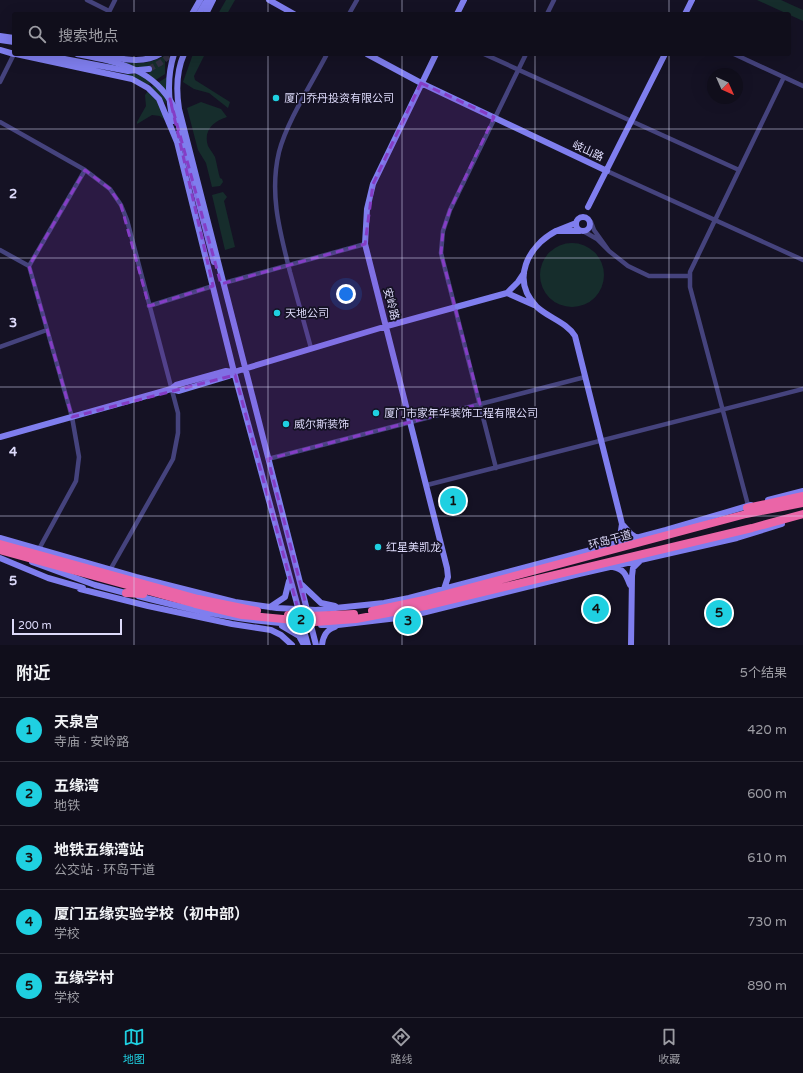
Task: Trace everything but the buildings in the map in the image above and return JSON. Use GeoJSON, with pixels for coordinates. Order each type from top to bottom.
{"type":"FeatureCollection","features":[{"type":"Feature","properties":{"kind":"highway"},"geometry":{"type":"LineString","coordinates":[[658,538],[706,519],[803,496]]}},
{"type":"Feature","properties":{"kind":"highway","name":"环岛干道"},"geometry":{"type":"LineString","coordinates":[[424,603],[724,520],[803,503]]}},
{"type":"Feature","properties":{"kind":"highway","name":"环岛干道"},"geometry":{"type":"LineString","coordinates":[[424,603],[698,541],[803,514]]}},
{"type":"Feature","properties":{"kind":"highway"},"geometry":{"type":"LineString","coordinates":[[723,535],[717,529],[724,520]]}},
{"type":"Feature","properties":{"kind":"highway"},"geometry":{"type":"LineString","coordinates":[[690,529],[697,532],[700,536],[698,541]]}},
{"type":"Feature","properties":{"kind":"highway"},"geometry":{"type":"LineString","coordinates":[[0,539],[194,602]]}},
{"type":"Feature","properties":{"kind":"highway"},"geometry":{"type":"LineString","coordinates":[[0,544],[83,562]]}},
{"type":"Feature","properties":{"kind":"highway"},"geometry":{"type":"LineString","coordinates":[[0,550],[194,602]]}},
{"type":"Feature","properties":{"kind":"highway"},"geometry":{"type":"LineString","coordinates":[[136,577],[194,602]]}},
{"type":"Feature","properties":{"kind":"highway"},"geometry":{"type":"LineString","coordinates":[[126,593],[260,612],[309,616],[354,614],[424,603]]}},
{"type":"Feature","properties":{"kind":"main road"},"geometry":{"type":"LineString","coordinates":[[193,12],[200,0]]}},
{"type":"Feature","properties":{"kind":"main road"},"geometry":{"type":"LineString","coordinates":[[200,12],[207,0]]}},
{"type":"Feature","properties":{"kind":"main road"},"geometry":{"type":"LineString","coordinates":[[207,12],[213,0]]}},
{"type":"Feature","properties":{"kind":"main road"},"geometry":{"type":"LineString","coordinates":[[269,0],[290,12]]}},
{"type":"Feature","properties":{"kind":"main road"},"geometry":{"type":"LineString","coordinates":[[457,12],[464,0]]}},
{"type":"Feature","properties":{"kind":"main road"},"geometry":{"type":"LineString","coordinates":[[686,12],[692,0]]}},
{"type":"Feature","properties":{"kind":"main road"},"geometry":{"type":"LineString","coordinates":[[0,36],[12,38]]}},
{"type":"Feature","properties":{"kind":"main road"},"geometry":{"type":"LineString","coordinates":[[0,40],[12,42]]}},
{"type":"Feature","properties":{"kind":"main road"},"geometry":{"type":"LineString","coordinates":[[0,49],[12,50]]}},
{"type":"Feature","properties":{"kind":"main road"},"geometry":{"type":"LineString","coordinates":[[0,49],[12,53]]}},
{"type":"Feature","properties":{"kind":"main road"},"geometry":{"type":"LineString","coordinates":[[24,56],[132,79],[155,94],[164,106],[178,142]]}},
{"type":"Feature","properties":{"kind":"main road"},"geometry":{"type":"LineString","coordinates":[[49,56],[128,71],[149,69]]}},
{"type":"Feature","properties":{"kind":"main road"},"geometry":{"type":"LineString","coordinates":[[88,56],[145,74],[154,80],[174,107],[214,262],[245,368],[316,645]]}},
{"type":"Feature","properties":{"kind":"main road"},"geometry":{"type":"LineString","coordinates":[[108,56],[142,59],[157,56]]}},
{"type":"Feature","properties":{"kind":"main road"},"geometry":{"type":"LineString","coordinates":[[174,56],[169,79],[170,107],[234,372],[308,645]]}},
{"type":"Feature","properties":{"kind":"main road"},"geometry":{"type":"LineString","coordinates":[[183,56],[176,92],[179,109],[224,283],[231,316]]}},
{"type":"Feature","properties":{"kind":"main road","name":"岐山路"},"geometry":{"type":"LineString","coordinates":[[371,56],[607,171]]}},
{"type":"Feature","properties":{"kind":"main road","name":"安岭路"},"geometry":{"type":"LineString","coordinates":[[435,56],[373,184],[368,209],[365,244],[387,326],[447,568]]}},
{"type":"Feature","properties":{"kind":"main road"},"geometry":{"type":"LineString","coordinates":[[0,437],[171,389],[176,385],[226,371],[234,372],[387,326],[507,293],[518,282],[524,273],[535,246],[556,231],[576,223],[582,217],[607,171],[630,120],[664,56]]}},
{"type":"Feature","properties":{"kind":"main road"},"geometry":{"type":"LineString","coordinates":[[556,231],[581,231],[587,229],[590,221],[588,207]]}},
{"type":"Feature","properties":{"kind":"main road"},"geometry":{"type":"LineString","coordinates":[[582,217],[590,221]]}},
{"type":"Feature","properties":{"kind":"main road"},"geometry":{"type":"LineString","coordinates":[[576,223],[576,227],[581,231]]}},
{"type":"Feature","properties":{"kind":"main road"},"geometry":{"type":"LineString","coordinates":[[524,273],[525,287],[537,307]]}},
{"type":"Feature","properties":{"kind":"main road"},"geometry":{"type":"LineString","coordinates":[[507,293],[537,307],[571,330],[578,343],[585,377],[622,524],[620,537],[615,544]]}},
{"type":"Feature","properties":{"kind":"main road"},"geometry":{"type":"LineString","coordinates":[[83,562],[235,602],[298,609],[347,608],[384,603],[464,583],[615,544],[706,519],[748,505],[803,491]]}},
{"type":"Feature","properties":{"kind":"main road"},"geometry":{"type":"LineString","coordinates":[[0,550],[95,585],[204,613],[277,623],[338,625],[406,618],[610,567],[737,538],[803,518]]}},
{"type":"Feature","properties":{"kind":"main road"},"geometry":{"type":"LineString","coordinates":[[622,524],[630,534],[637,538]]}},
{"type":"Feature","properties":{"kind":"main road"},"geometry":{"type":"LineString","coordinates":[[0,558],[80,589],[148,606],[232,624],[271,630],[292,645]]}},
{"type":"Feature","properties":{"kind":"main road"},"geometry":{"type":"LineString","coordinates":[[631,645],[631,586],[633,568],[642,560]]}},
{"type":"Feature","properties":{"kind":"main road"},"geometry":{"type":"LineString","coordinates":[[610,567],[619,568],[625,573],[631,586]]}},
{"type":"Feature","properties":{"kind":"main road"},"geometry":{"type":"LineString","coordinates":[[447,568],[452,577],[458,582],[464,583]]}},
{"type":"Feature","properties":{"kind":"main road"},"geometry":{"type":"LineString","coordinates":[[444,588],[448,576],[447,568]]}},
{"type":"Feature","properties":{"kind":"main road"},"geometry":{"type":"LineString","coordinates":[[270,607],[285,597],[289,588],[289,576]]}},
{"type":"Feature","properties":{"kind":"main road"},"geometry":{"type":"LineString","coordinates":[[301,584],[321,603],[347,608]]}},
{"type":"Feature","properties":{"kind":"main road"},"geometry":{"type":"LineString","coordinates":[[80,589],[95,585]]}},
{"type":"Feature","properties":{"kind":"main road"},"geometry":{"type":"LineString","coordinates":[[277,623],[289,628],[299,636],[304,645]]}},
{"type":"Feature","properties":{"kind":"main road"},"geometry":{"type":"LineString","coordinates":[[322,645],[324,636],[330,629],[338,625]]}},
{"type":"Feature","properties":{"kind":"street"},"geometry":{"type":"LineString","coordinates":[[87,0],[108,12],[115,0]]}},
{"type":"Feature","properties":{"kind":"street"},"geometry":{"type":"LineString","coordinates":[[350,12],[357,0]]}},
{"type":"Feature","properties":{"kind":"street"},"geometry":{"type":"LineString","coordinates":[[548,12],[554,0]]}},
{"type":"Feature","properties":{"kind":"street"},"geometry":{"type":"LineString","coordinates":[[0,82],[14,56]]}},
{"type":"Feature","properties":{"kind":"street"},"geometry":{"type":"LineString","coordinates":[[311,348],[279,230],[275,207],[275,178],[279,152],[285,133],[326,56]]}},
{"type":"Feature","properties":{"kind":"street"},"geometry":{"type":"LineString","coordinates":[[488,56],[739,170]]}},
{"type":"Feature","properties":{"kind":"street"},"geometry":{"type":"LineString","coordinates":[[496,468],[441,253],[443,231],[450,210],[525,56]]}},
{"type":"Feature","properties":{"kind":"street"},"geometry":{"type":"LineString","coordinates":[[738,56],[803,86]]}},
{"type":"Feature","properties":{"kind":"street"},"geometry":{"type":"LineString","coordinates":[[748,505],[690,287],[690,272],[784,77]]}},
{"type":"Feature","properties":{"kind":"street"},"geometry":{"type":"LineString","coordinates":[[0,122],[85,170],[110,189],[120,205],[127,220],[178,413],[178,433],[173,459],[110,570]]}},
{"type":"Feature","properties":{"kind":"street"},"geometry":{"type":"LineString","coordinates":[[29,266],[85,170]]}},
{"type":"Feature","properties":{"kind":"street","name":"岐山路"},"geometry":{"type":"LineString","coordinates":[[607,171],[714,221],[803,260]]}},
{"type":"Feature","properties":{"kind":"street"},"geometry":{"type":"LineString","coordinates":[[590,221],[594,230],[609,250]]}},
{"type":"Feature","properties":{"kind":"street"},"geometry":{"type":"LineString","coordinates":[[581,231],[597,239],[628,266],[649,276],[690,276]]}},
{"type":"Feature","properties":{"kind":"street"},"geometry":{"type":"LineString","coordinates":[[224,283],[365,244]]}},
{"type":"Feature","properties":{"kind":"street"},"geometry":{"type":"LineString","coordinates":[[0,250],[29,266],[72,417],[79,457],[76,481],[37,551]]}},
{"type":"Feature","properties":{"kind":"street"},"geometry":{"type":"LineString","coordinates":[[149,306],[213,286]]}},
{"type":"Feature","properties":{"kind":"street"},"geometry":{"type":"LineString","coordinates":[[0,347],[47,330]]}},
{"type":"Feature","properties":{"kind":"street"},"geometry":{"type":"LineString","coordinates":[[268,459],[585,377]]}},
{"type":"Feature","properties":{"kind":"street"},"geometry":{"type":"LineString","coordinates":[[427,485],[803,390]]}},
{"type":"Feature","properties":{"kind":"highlighted area"},"geometry":{"type":"Polygon","coordinates":[[[421,83],[494,117],[450,210],[443,231],[441,253],[480,404],[268,459],[307,609],[298,609],[235,375],[72,417],[29,266],[85,170],[110,189],[121,205],[149,306],[213,286],[170,99],[221,284],[365,244],[373,184],[421,83]]]}},
{"type":"Feature","properties":{"kind":"green space"},"geometry":{"type":"Polygon","coordinates":[[[226,0],[235,0],[228,12],[219,12],[226,0]]]}},
{"type":"Feature","properties":{"kind":"green space"},"geometry":{"type":"Polygon","coordinates":[[[757,0],[781,0],[803,10],[803,21],[791,16],[791,12],[783,12],[757,0]]]}},
{"type":"Feature","properties":{"kind":"green space"},"geometry":{"type":"Polygon","coordinates":[[[165,56],[165,74],[148,85],[132,77],[119,74],[149,74],[148,68],[139,69],[108,65],[109,60],[145,63],[165,56]]]}},
{"type":"Feature","properties":{"kind":"green space"},"geometry":{"type":"Polygon","coordinates":[[[192,56],[204,56],[194,76],[195,80],[230,102],[228,108],[209,93],[194,89],[183,82],[192,56]]]}},
{"type":"Feature","properties":{"kind":"green space"},"geometry":{"type":"Polygon","coordinates":[[[167,77],[166,104],[151,87],[167,77]]]}},
{"type":"Feature","properties":{"kind":"green space"},"geometry":{"type":"Polygon","coordinates":[[[148,91],[156,99],[167,122],[160,116],[152,115],[137,124],[146,106],[145,95],[148,91]]]}},
{"type":"Feature","properties":{"kind":"green space"},"geometry":{"type":"Polygon","coordinates":[[[201,102],[221,109],[227,117],[217,121],[210,127],[207,136],[208,146],[215,157],[220,178],[223,182],[220,186],[212,187],[206,163],[198,150],[187,108],[201,102]]]}},
{"type":"Feature","properties":{"kind":"green space"},"geometry":{"type":"Polygon","coordinates":[[[223,192],[227,197],[224,201],[235,247],[225,250],[212,195],[223,192]]]}},
{"type":"Feature","properties":{"kind":"green space"},"geometry":{"type":"Polygon","coordinates":[[[566,243],[578,243],[595,252],[602,263],[604,275],[602,287],[595,298],[578,307],[566,307],[554,302],[545,293],[540,281],[540,269],[545,257],[554,248],[566,243]]]}},
{"type":"Feature","properties":{"kind":"tunnel"},"geometry":{"type":"LineString","coordinates":[[149,69],[169,56]]}},
{"type":"Feature","properties":{"kind":"place","name":"厦门乔丹投资有限公司"},"geometry":{"type":"Point","coordinates":[276,98]}},
{"type":"Feature","properties":{"kind":"place","name":"天地公司"},"geometry":{"type":"Point","coordinates":[277,313]}},
{"type":"Feature","properties":{"kind":"place","name":"厦门市家年华装饰工程有限公司"},"geometry":{"type":"Point","coordinates":[376,413]}},
{"type":"Feature","properties":{"kind":"place","name":"威尔斯装饰"},"geometry":{"type":"Point","coordinates":[286,424]}},
{"type":"Feature","properties":{"kind":"place","name":"天泉宫"},"geometry":{"type":"Point","coordinates":[453,501]}},
{"type":"Feature","properties":{"kind":"place","name":"红星美凯龙"},"geometry":{"type":"Point","coordinates":[378,547]}},
{"type":"Feature","properties":{"kind":"place","name":"厦门五缘实验学校（初中部）"},"geometry":{"type":"Point","coordinates":[596,609]}},
{"type":"Feature","properties":{"kind":"place","name":"五缘学村"},"geometry":{"type":"Point","coordinates":[719,613]}},
{"type":"Feature","properties":{"kind":"place","name":"五缘湾"},"geometry":{"type":"Point","coordinates":[301,620]}},
{"type":"Feature","properties":{"kind":"place","name":"地铁五缘湾站"},"geometry":{"type":"Point","coordinates":[408,621]}}]}
